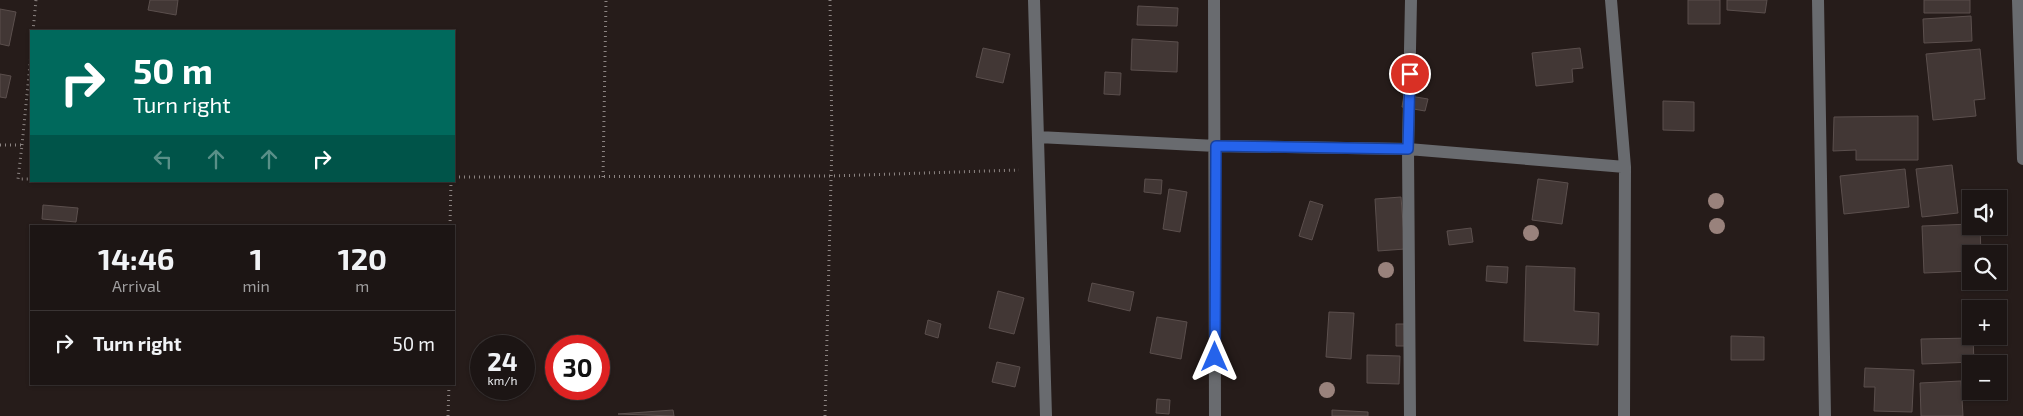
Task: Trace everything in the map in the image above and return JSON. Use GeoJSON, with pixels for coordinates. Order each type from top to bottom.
{"type":"FeatureCollection","features":[{"type":"Feature","properties":{"kind":"street"},"geometry":{"type":"LineString","coordinates":[[1034,0],[1046,416]]}},
{"type":"Feature","properties":{"kind":"street"},"geometry":{"type":"LineString","coordinates":[[1214,0],[1216,146],[1215,416]]}},
{"type":"Feature","properties":{"kind":"street"},"geometry":{"type":"LineString","coordinates":[[1410,416],[1408,149],[1411,0]]}},
{"type":"Feature","properties":{"kind":"street"},"geometry":{"type":"LineString","coordinates":[[1611,0],[1625,167],[1624,416]]}},
{"type":"Feature","properties":{"kind":"street"},"geometry":{"type":"LineString","coordinates":[[1818,0],[1825,416]]}},
{"type":"Feature","properties":{"kind":"street"},"geometry":{"type":"LineString","coordinates":[[2018,0],[2023,158]]}},
{"type":"Feature","properties":{"kind":"street"},"geometry":{"type":"LineString","coordinates":[[1038,137],[1216,146],[1408,149],[1625,167]]}},
{"type":"Feature","properties":{"kind":"path"},"geometry":{"type":"LineString","coordinates":[[34,30],[36,0]]}},
{"type":"Feature","properties":{"kind":"path"},"geometry":{"type":"LineString","coordinates":[[604,177],[606,0]]}},
{"type":"Feature","properties":{"kind":"path"},"geometry":{"type":"LineString","coordinates":[[825,416],[831,176],[830,0]]}},
{"type":"Feature","properties":{"kind":"path"},"geometry":{"type":"LineString","coordinates":[[30,64],[18,180],[30,179]]}},
{"type":"Feature","properties":{"kind":"path"},"geometry":{"type":"LineString","coordinates":[[0,145],[22,145]]}},
{"type":"Feature","properties":{"kind":"path"},"geometry":{"type":"LineString","coordinates":[[455,178],[831,176],[1039,170]]}},
{"type":"Feature","properties":{"kind":"path"},"geometry":{"type":"LineString","coordinates":[[450,225],[451,182]]}},
{"type":"Feature","properties":{"kind":"path"},"geometry":{"type":"LineString","coordinates":[[448,385],[448,416]]}},
{"type":"Feature","properties":{"kind":"building"},"geometry":{"type":"Polygon","coordinates":[[[150,0],[178,0],[176,15],[148,10],[150,0]]]}},
{"type":"Feature","properties":{"kind":"building"},"geometry":{"type":"Polygon","coordinates":[[[1688,0],[1720,0],[1720,24],[1688,24],[1688,0]]]}},
{"type":"Feature","properties":{"kind":"building"},"geometry":{"type":"Polygon","coordinates":[[[1727,0],[1767,0],[1765,13],[1727,10],[1727,0]]]}},
{"type":"Feature","properties":{"kind":"building"},"geometry":{"type":"Polygon","coordinates":[[[1924,0],[1970,0],[1970,13],[1924,13],[1924,0]]]}},
{"type":"Feature","properties":{"kind":"building"},"geometry":{"type":"Polygon","coordinates":[[[1138,6],[1178,8],[1177,26],[1137,25],[1138,6]]]}},
{"type":"Feature","properties":{"kind":"building"},"geometry":{"type":"Polygon","coordinates":[[[0,9],[16,12],[9,46],[0,44],[0,9]]]}},
{"type":"Feature","properties":{"kind":"building"},"geometry":{"type":"Polygon","coordinates":[[[1971,16],[1972,41],[1924,43],[1923,19],[1971,16]]]}},
{"type":"Feature","properties":{"kind":"building"},"geometry":{"type":"Polygon","coordinates":[[[1132,39],[1178,42],[1177,72],[1131,70],[1132,39]]]}},
{"type":"Feature","properties":{"kind":"building"},"geometry":{"type":"Polygon","coordinates":[[[983,48],[1010,54],[1003,83],[976,77],[983,48]]]}},
{"type":"Feature","properties":{"kind":"building"},"geometry":{"type":"Polygon","coordinates":[[[1580,48],[1583,68],[1572,69],[1573,82],[1536,86],[1532,53],[1580,48]]]}},
{"type":"Feature","properties":{"kind":"building"},"geometry":{"type":"Polygon","coordinates":[[[1980,49],[1985,99],[1974,100],[1976,116],[1933,120],[1926,54],[1980,49]]]}},
{"type":"Feature","properties":{"kind":"building"},"geometry":{"type":"Polygon","coordinates":[[[1105,72],[1121,73],[1120,95],[1104,94],[1105,72]]]}},
{"type":"Feature","properties":{"kind":"building"},"geometry":{"type":"Polygon","coordinates":[[[0,74],[11,76],[6,98],[0,97],[0,74]]]}},
{"type":"Feature","properties":{"kind":"building"},"geometry":{"type":"Polygon","coordinates":[[[1404,95],[1428,99],[1425,111],[1402,107],[1404,95]]]}},
{"type":"Feature","properties":{"kind":"building"},"geometry":{"type":"Polygon","coordinates":[[[1663,101],[1694,102],[1694,131],[1663,130],[1663,101]]]}},
{"type":"Feature","properties":{"kind":"building"},"geometry":{"type":"Polygon","coordinates":[[[1918,116],[1918,160],[1856,160],[1856,150],[1833,151],[1834,117],[1918,116]]]}},
{"type":"Feature","properties":{"kind":"building"},"geometry":{"type":"Polygon","coordinates":[[[1952,165],[1958,213],[1922,217],[1916,169],[1952,165]]]}},
{"type":"Feature","properties":{"kind":"building"},"geometry":{"type":"Polygon","coordinates":[[[1905,169],[1909,207],[1844,214],[1840,176],[1905,169]]]}},
{"type":"Feature","properties":{"kind":"building"},"geometry":{"type":"Polygon","coordinates":[[[1145,179],[1162,180],[1161,194],[1144,192],[1145,179]]]}},
{"type":"Feature","properties":{"kind":"building"},"geometry":{"type":"Polygon","coordinates":[[[1538,179],[1568,183],[1562,224],[1532,220],[1538,179]]]}},
{"type":"Feature","properties":{"kind":"building"},"geometry":{"type":"Polygon","coordinates":[[[1169,189],[1187,192],[1180,232],[1163,229],[1169,189]]]}},
{"type":"Feature","properties":{"kind":"building"},"geometry":{"type":"Polygon","coordinates":[[[1401,197],[1405,249],[1378,251],[1375,199],[1401,197]]]}},
{"type":"Feature","properties":{"kind":"building"},"geometry":{"type":"Polygon","coordinates":[[[1310,201],[1323,205],[1312,240],[1299,236],[1310,201]]]}},
{"type":"Feature","properties":{"kind":"building"},"geometry":{"type":"Polygon","coordinates":[[[43,205],[78,208],[76,222],[42,219],[43,205]]]}},
{"type":"Feature","properties":{"kind":"building"},"geometry":{"type":"Polygon","coordinates":[[[1962,224],[1962,235],[1980,235],[1981,245],[1962,245],[1962,271],[1924,273],[1922,226],[1962,224]]]}},
{"type":"Feature","properties":{"kind":"building"},"geometry":{"type":"Polygon","coordinates":[[[1471,228],[1473,242],[1449,245],[1447,231],[1471,228]]]}},
{"type":"Feature","properties":{"kind":"building"},"geometry":{"type":"Polygon","coordinates":[[[1487,266],[1508,267],[1507,283],[1486,281],[1487,266]]]}},
{"type":"Feature","properties":{"kind":"building"},"geometry":{"type":"Polygon","coordinates":[[[1526,266],[1575,268],[1574,311],[1599,313],[1598,345],[1524,341],[1526,266]]]}},
{"type":"Feature","properties":{"kind":"building"},"geometry":{"type":"Polygon","coordinates":[[[1092,283],[1134,292],[1130,311],[1088,301],[1092,283]]]}},
{"type":"Feature","properties":{"kind":"building"},"geometry":{"type":"Polygon","coordinates":[[[998,291],[1024,298],[1014,334],[989,328],[998,291]]]}},
{"type":"Feature","properties":{"kind":"building"},"geometry":{"type":"Polygon","coordinates":[[[1329,312],[1354,313],[1351,359],[1326,357],[1329,312]]]}},
{"type":"Feature","properties":{"kind":"building"},"geometry":{"type":"Polygon","coordinates":[[[1157,317],[1187,322],[1181,359],[1150,353],[1157,317]]]}},
{"type":"Feature","properties":{"kind":"building"},"geometry":{"type":"Polygon","coordinates":[[[928,320],[941,324],[938,338],[925,334],[928,320]]]}},
{"type":"Feature","properties":{"kind":"building"},"geometry":{"type":"Polygon","coordinates":[[[1396,324],[1413,324],[1413,346],[1396,346],[1396,324]]]}},
{"type":"Feature","properties":{"kind":"building"},"geometry":{"type":"Polygon","coordinates":[[[1731,336],[1764,337],[1764,360],[1731,360],[1731,336]]]}},
{"type":"Feature","properties":{"kind":"building"},"geometry":{"type":"Polygon","coordinates":[[[1962,338],[1962,345],[1973,345],[1974,355],[1962,355],[1962,362],[1922,364],[1921,339],[1962,338]]]}},
{"type":"Feature","properties":{"kind":"building"},"geometry":{"type":"Polygon","coordinates":[[[1367,355],[1400,356],[1399,384],[1367,383],[1367,355]]]}},
{"type":"Feature","properties":{"kind":"building"},"geometry":{"type":"Polygon","coordinates":[[[997,362],[1020,367],[1015,387],[992,382],[997,362]]]}},
{"type":"Feature","properties":{"kind":"building"},"geometry":{"type":"Polygon","coordinates":[[[1865,368],[1914,370],[1912,412],[1874,411],[1875,387],[1864,387],[1865,368]]]}},
{"type":"Feature","properties":{"kind":"building"},"geometry":{"type":"Polygon","coordinates":[[[1961,381],[1963,416],[1921,416],[1920,383],[1961,381]]]}},
{"type":"Feature","properties":{"kind":"building"},"geometry":{"type":"Polygon","coordinates":[[[1157,399],[1170,400],[1169,414],[1156,413],[1157,399]]]}},
{"type":"Feature","properties":{"kind":"building"},"geometry":{"type":"Polygon","coordinates":[[[673,410],[674,416],[618,414],[673,410]]]}},
{"type":"Feature","properties":{"kind":"building"},"geometry":{"type":"Polygon","coordinates":[[[1332,410],[1368,412],[1368,416],[1332,416],[1332,410]]]}},
{"type":"Feature","properties":{"kind":"route"},"geometry":{"type":"LineString","coordinates":[[1215,357],[1216,146],[1408,149],[1410,74]]}}]}
